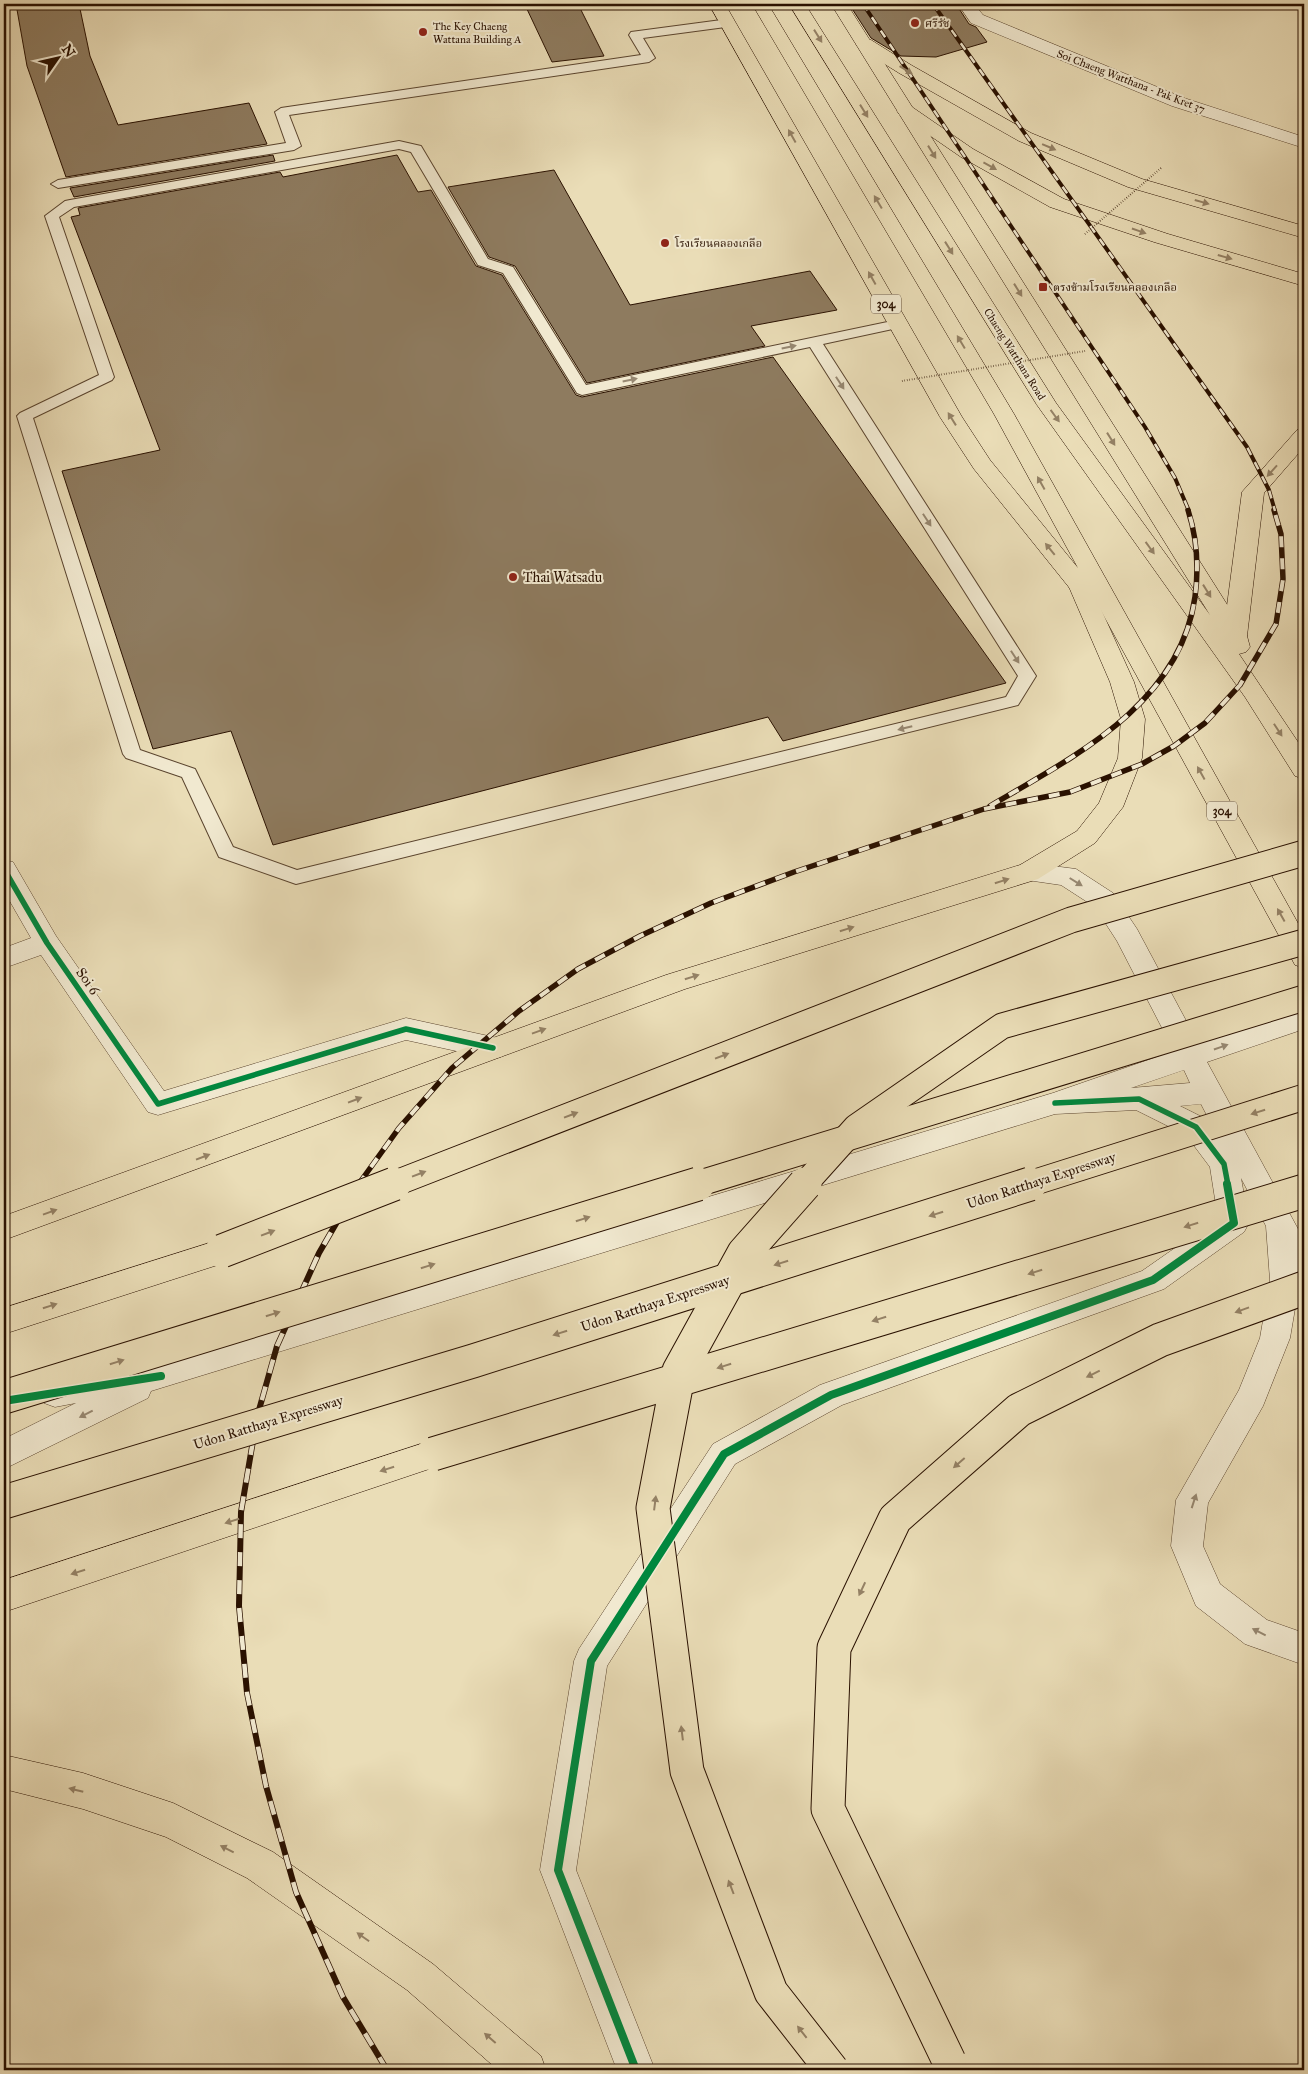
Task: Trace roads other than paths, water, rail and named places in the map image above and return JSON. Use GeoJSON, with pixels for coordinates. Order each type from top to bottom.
{"type":"FeatureCollection","features":[{"type":"Feature","properties":{"kind":"main road","name":"304"},"geometry":{"type":"LineString","coordinates":[[717,4],[951,417],[982,464],[1140,664],[1304,958]]}},
{"type":"Feature","properties":{"kind":"main road"},"geometry":{"type":"LineString","coordinates":[[760,4],[1004,414],[1140,664]]}},
{"type":"Feature","properties":{"kind":"main road","name":"Chaeng Watthana Road"},"geometry":{"type":"LineString","coordinates":[[797,4],[1047,405],[1253,691],[1304,770]]}},
{"type":"Feature","properties":{"kind":"main road","name":"Chaeng Watthana Road"},"geometry":{"type":"LineString","coordinates":[[839,4],[1235,636],[1253,691]]}},
{"type":"Feature","properties":{"kind":"main road"},"geometry":{"type":"LineString","coordinates":[[865,44],[1025,137],[1135,183],[1304,232]]}},
{"type":"Feature","properties":{"kind":"main road"},"geometry":{"type":"LineString","coordinates":[[906,110],[967,152],[1057,203],[1161,238],[1304,280]]}},
{"type":"Feature","properties":{"kind":"main road"},"geometry":{"type":"LineString","coordinates":[[1235,636],[1253,492],[1304,434]]}},
{"type":"Feature","properties":{"kind":"main road"},"geometry":{"type":"LineString","coordinates":[[4,1228],[676,982],[1030,872],[1086,837],[1110,807],[1130,758],[1132,720],[1124,692],[1080,587]]}},
{"type":"Feature","properties":{"kind":"main road"},"geometry":{"type":"LineString","coordinates":[[4,1322],[222,1251],[1071,920],[1304,853]]}},
{"type":"Feature","properties":{"kind":"main road"},"geometry":{"type":"LineString","coordinates":[[832,2070],[771,1992],[687,1771],[653,1508],[679,1371],[744,1253],[856,1127],[1002,1026],[1304,942]]}},
{"type":"Feature","properties":{"kind":"main road"},"geometry":{"type":"LineString","coordinates":[[4,1397],[1304,998]]}},
{"type":"Feature","properties":{"kind":"main road","name":"Udon Ratthaya Expressway"},"geometry":{"type":"LineString","coordinates":[[4,1502],[473,1361],[1304,1097]]}},
{"type":"Feature","properties":{"kind":"main road"},"geometry":{"type":"LineString","coordinates":[[4,1596],[433,1454],[1304,1191]]}},
{"type":"Feature","properties":{"kind":"main road"},"geometry":{"type":"LineString","coordinates":[[956,2066],[828,1809],[834,1648],[895,1519],[1019,1410],[1160,1340],[1304,1288]]}},
{"type":"Feature","properties":{"kind":"main road"},"geometry":{"type":"LineString","coordinates":[[4,1772],[83,1791],[173,1821],[260,1865],[420,1977],[527,2070]]}},
{"type":"Feature","properties":{"kind":"street","name":"Soi Chaeng Watthana - Pak Kret 37"},"geometry":{"type":"LineString","coordinates":[[966,4],[977,19],[1178,102],[1301,139]]}},
{"type":"Feature","properties":{"kind":"street","name":"Soi 6"},"geometry":{"type":"LineString","coordinates":[[4,869],[47,943],[158,1104],[406,1029],[493,1048]]}},
{"type":"Feature","properties":{"kind":"street"},"geometry":{"type":"LineString","coordinates":[[1030,872],[1067,876],[1104,900],[1128,936],[1209,1092],[1304,1268]]}},
{"type":"Feature","properties":{"kind":"street"},"geometry":{"type":"LineString","coordinates":[[4,958],[47,943]]}},
{"type":"Feature","properties":{"kind":"street"},"geometry":{"type":"LineString","coordinates":[[1140,1086],[1191,1057],[1304,1018]]}},
{"type":"Feature","properties":{"kind":"street"},"geometry":{"type":"LineString","coordinates":[[636,2070],[558,1870],[591,1661],[724,1454],[831,1395],[1153,1280],[1234,1223],[1224,1164],[1196,1127],[1140,1086]]}},
{"type":"Feature","properties":{"kind":"street"},"geometry":{"type":"LineString","coordinates":[[4,1401],[161,1376],[1055,1103],[1140,1086],[1209,1092]]}},
{"type":"Feature","properties":{"kind":"street"},"geometry":{"type":"LineString","coordinates":[[1282,1225],[1285,1280],[1275,1338],[1252,1396],[1192,1500],[1187,1546],[1208,1595],[1257,1632],[1304,1648]]}},
{"type":"Feature","properties":{"kind":"street"},"geometry":{"type":"LineString","coordinates":[[4,1455],[161,1376]]}},
{"type":"Feature","properties":{"kind":"lane"},"geometry":{"type":"LineString","coordinates":[[58,184],[294,146],[281,112],[650,58],[635,36],[729,23]]}},
{"type":"Feature","properties":{"kind":"lane"},"geometry":{"type":"LineString","coordinates":[[814,342],[1027,676],[1012,701],[296,877],[226,852],[189,773],[132,754],[25,416],[107,377],[52,216],[70,204],[400,145],[416,149],[483,262],[508,270],[582,390],[897,324]]}},
{"type":"Feature","properties":{"kind":"railway"},"geometry":{"type":"LineString","coordinates":[[863,4],[1145,427],[1175,478],[1189,511]]}},
{"type":"Feature","properties":{"kind":"railway"},"geometry":{"type":"LineString","coordinates":[[933,4],[1247,447],[1269,490],[1275,511]]}},
{"type":"Feature","properties":{"kind":"railway"},"geometry":{"type":"LineString","coordinates":[[990,806],[1056,767],[1119,723],[1146,697],[1169,668],[1185,635],[1195,597],[1196,553],[1188,510]]}},
{"type":"Feature","properties":{"kind":"railway"},"geometry":{"type":"LineString","coordinates":[[358,1185],[399,1128],[452,1068],[519,1011],[578,969],[640,936],[711,903],[794,872],[984,809],[1070,792],[1142,764],[1174,746],[1205,723],[1240,685],[1276,624],[1283,579],[1281,534],[1274,510]]}},
{"type":"Feature","properties":{"kind":"railway"},"geometry":{"type":"LineString","coordinates":[[359,1184],[319,1253],[277,1346],[257,1417],[241,1512],[239,1606],[247,1693],[266,1786],[296,1892],[343,1997],[387,2070]]}},
{"type":"Feature","properties":{"kind":"place","name":"ศรีรัช"},"geometry":{"type":"Point","coordinates":[915,23]}},
{"type":"Feature","properties":{"kind":"place","name":"The Key Chaeng Wattana Building A"},"geometry":{"type":"Point","coordinates":[423,32]}},
{"type":"Feature","properties":{"kind":"place","name":"โรงเรียนคลองเกลือ"},"geometry":{"type":"Point","coordinates":[665,243]}},
{"type":"Feature","properties":{"kind":"place","name":"ตรงข้ามโรงเรียนคลองเกลือ"},"geometry":{"type":"Point","coordinates":[1043,287]}},
{"type":"Feature","properties":{"kind":"place","name":"Thai Watsadu"},"geometry":{"type":"Point","coordinates":[513,577]}}]}
